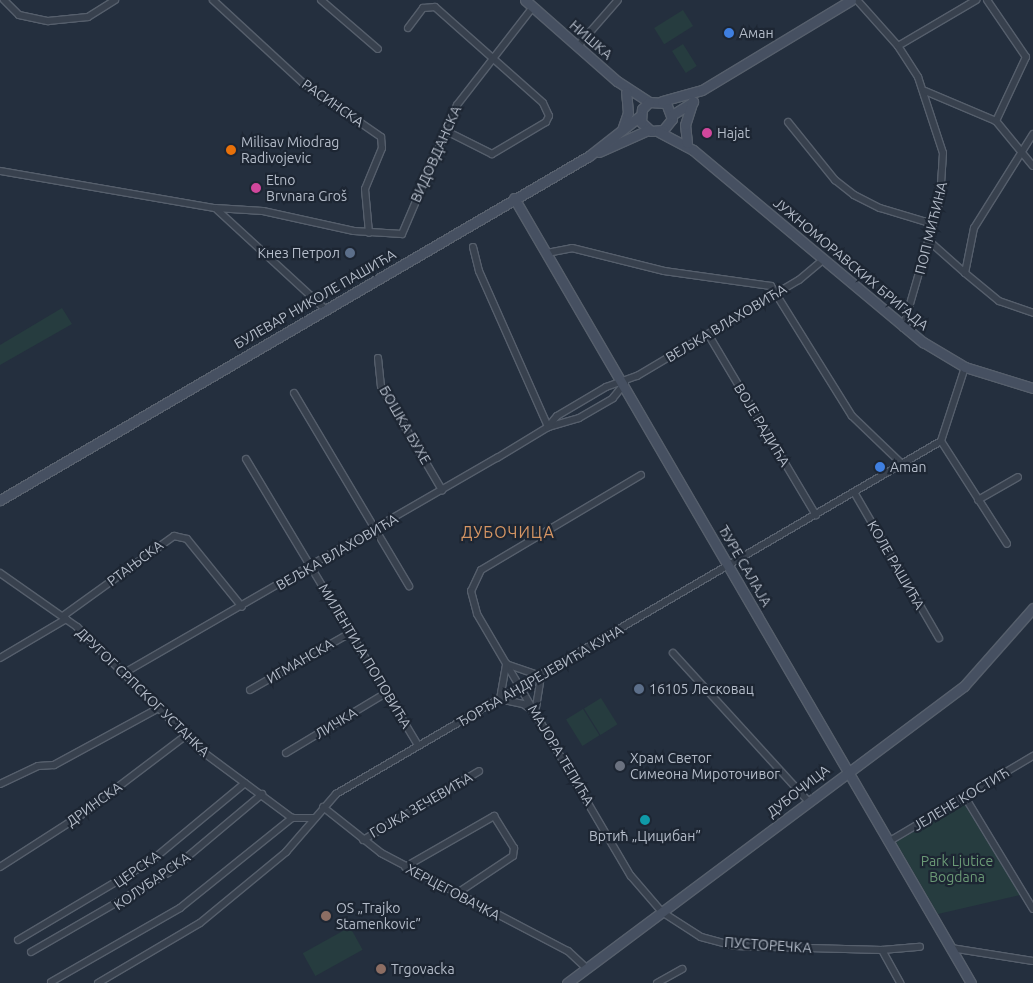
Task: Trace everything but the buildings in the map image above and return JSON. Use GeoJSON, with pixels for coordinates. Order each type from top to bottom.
{"type":"FeatureCollection","features":[{"type":"Feature","properties":{"kind":"street"},"geometry":{"type":"LineString","coordinates":[[4,0],[30,21],[88,17],[113,2]]}},
{"type":"Feature","properties":{"kind":"street","name":"РАСИНСКА"},"geometry":{"type":"LineString","coordinates":[[213,0],[302,83],[381,138],[382,148],[365,190],[369,233]]}},
{"type":"Feature","properties":{"kind":"street"},"geometry":{"type":"LineString","coordinates":[[321,0],[378,49]]}},
{"type":"Feature","properties":{"kind":"street","name":"НИШКА"},"geometry":{"type":"LineString","coordinates":[[525,0],[617,81]]}},
{"type":"Feature","properties":{"kind":"street"},"geometry":{"type":"LineString","coordinates":[[577,47],[618,0]]}},
{"type":"Feature","properties":{"kind":"street"},"geometry":{"type":"LineString","coordinates":[[617,81],[649,102],[662,101],[702,90],[851,0]]}},
{"type":"Feature","properties":{"kind":"street","name":"ПОП МИЋИНА"},"geometry":{"type":"LineString","coordinates":[[857,0],[898,46],[925,91],[944,167],[929,241],[903,328]]}},
{"type":"Feature","properties":{"kind":"street"},"geometry":{"type":"LineString","coordinates":[[898,46],[976,0]]}},
{"type":"Feature","properties":{"kind":"street"},"geometry":{"type":"LineString","coordinates":[[987,0],[1026,57],[996,121]]}},
{"type":"Feature","properties":{"kind":"street"},"geometry":{"type":"LineString","coordinates":[[408,28],[430,5],[543,103],[548,119],[492,154],[446,131]]}},
{"type":"Feature","properties":{"kind":"street","name":"ВИДОВДАНСКА"},"geometry":{"type":"LineString","coordinates":[[369,233],[402,234],[457,105],[491,56],[533,8]]}},
{"type":"Feature","properties":{"kind":"street"},"geometry":{"type":"LineString","coordinates":[[617,81],[641,113],[648,130]]}},
{"type":"Feature","properties":{"kind":"street"},"geometry":{"type":"LineString","coordinates":[[589,156],[648,130],[659,132],[672,117],[693,101],[702,90]]}},
{"type":"Feature","properties":{"kind":"street"},"geometry":{"type":"LineString","coordinates":[[925,91],[996,121],[1033,166]]}},
{"type":"Feature","properties":{"kind":"street"},"geometry":{"type":"LineString","coordinates":[[620,133],[628,113],[626,92]]}},
{"type":"Feature","properties":{"kind":"street"},"geometry":{"type":"LineString","coordinates":[[662,101],[672,117]]}},
{"type":"Feature","properties":{"kind":"street"},"geometry":{"type":"LineString","coordinates":[[690,146],[685,125],[693,101]]}},
{"type":"Feature","properties":{"kind":"street"},"geometry":{"type":"LineString","coordinates":[[641,113],[649,102]]}},
{"type":"Feature","properties":{"kind":"street","name":"БУЛЕВАР НИКОЛЕ ПАШИЋА"},"geometry":{"type":"LineString","coordinates":[[0,500],[514,198],[589,156],[620,133],[641,113]]}},
{"type":"Feature","properties":{"kind":"street","name":"ЈУЖНОМОРАВСКИХ БРИГАДА"},"geometry":{"type":"LineString","coordinates":[[672,117],[690,146]]}},
{"type":"Feature","properties":{"kind":"street"},"geometry":{"type":"LineString","coordinates":[[788,122],[835,180],[854,195],[880,208],[933,224]]}},
{"type":"Feature","properties":{"kind":"street","name":"ЈУЖНОМОРАВСКИХ БРИГАДА"},"geometry":{"type":"LineString","coordinates":[[659,132],[690,146],[903,328],[965,366],[1033,388]]}},
{"type":"Feature","properties":{"kind":"street"},"geometry":{"type":"LineString","coordinates":[[965,273],[974,228],[1023,154],[1033,134]]}},
{"type":"Feature","properties":{"kind":"street"},"geometry":{"type":"LineString","coordinates":[[0,171],[215,208],[263,211],[369,233]]}},
{"type":"Feature","properties":{"kind":"street","name":"ЂУРЕ САЛАЈА"},"geometry":{"type":"LineString","coordinates":[[514,198],[625,383],[888,842],[951,948],[968,982]]}},
{"type":"Feature","properties":{"kind":"street"},"geometry":{"type":"LineString","coordinates":[[215,208],[325,309]]}},
{"type":"Feature","properties":{"kind":"street"},"geometry":{"type":"LineString","coordinates":[[929,241],[999,301],[1033,313]]}},
{"type":"Feature","properties":{"kind":"street"},"geometry":{"type":"LineString","coordinates":[[472,247],[478,271],[548,427]]}},
{"type":"Feature","properties":{"kind":"street"},"geometry":{"type":"LineString","coordinates":[[547,252],[572,248],[664,271],[758,282],[777,292],[852,416],[902,464]]}},
{"type":"Feature","properties":{"kind":"street","name":"ВЕЉКА ВЛАХОВИЋА"},"geometry":{"type":"LineString","coordinates":[[124,673],[312,567],[548,427],[578,418],[612,398],[625,383],[777,292],[824,259]]}},
{"type":"Feature","properties":{"kind":"street","name":"ВОЈЕ РАДИЋА"},"geometry":{"type":"LineString","coordinates":[[708,334],[816,515]]}},
{"type":"Feature","properties":{"kind":"street","name":"БОШКА БУХЕ"},"geometry":{"type":"LineString","coordinates":[[378,358],[376,372],[381,386],[442,490]]}},
{"type":"Feature","properties":{"kind":"street"},"geometry":{"type":"LineString","coordinates":[[965,366],[941,440],[1007,544]]}},
{"type":"Feature","properties":{"kind":"street","name":"ВЕЉКА ВЛАХОВИЋА"},"geometry":{"type":"LineString","coordinates":[[548,427],[557,416],[606,387],[625,383]]}},
{"type":"Feature","properties":{"kind":"street"},"geometry":{"type":"LineString","coordinates":[[294,393],[409,586]]}},
{"type":"Feature","properties":{"kind":"street","name":"ЂОРЂА АНДРЕЈЕВИЋА КУНА"},"geometry":{"type":"LineString","coordinates":[[98,983],[200,923],[286,852],[313,818],[336,794],[418,745],[730,568],[941,440]]}},
{"type":"Feature","properties":{"kind":"street","name":"МИЛЕНТИЈА ПОПОВИЋА"},"geometry":{"type":"LineString","coordinates":[[246,459],[418,745]]}},
{"type":"Feature","properties":{"kind":"street","name":"МАЈОРА ТЕПИЋА"},"geometry":{"type":"LineString","coordinates":[[641,475],[475,576],[472,605],[631,876],[662,912]]}},
{"type":"Feature","properties":{"kind":"street"},"geometry":{"type":"LineString","coordinates":[[978,500],[1018,478]]}},
{"type":"Feature","properties":{"kind":"street","name":"КОЛЕ РАШИЋА"},"geometry":{"type":"LineString","coordinates":[[854,492],[939,638]]}},
{"type":"Feature","properties":{"kind":"street","name":"РТАЊСКА"},"geometry":{"type":"LineString","coordinates":[[0,658],[64,618],[174,536],[186,538],[242,607]]}},
{"type":"Feature","properties":{"kind":"street","name":"ДРУГОГ СРПСКОГ УСТАНКА"},"geometry":{"type":"LineString","coordinates":[[0,573],[64,618],[124,673],[185,736],[292,818]]}},
{"type":"Feature","properties":{"kind":"street","name":"ДУБОЧИЦА"},"geometry":{"type":"LineString","coordinates":[[568,983],[847,770],[964,686],[1033,608]]}},
{"type":"Feature","properties":{"kind":"street","name":"ИГМАНСКА"},"geometry":{"type":"LineString","coordinates":[[250,690],[350,633]]}},
{"type":"Feature","properties":{"kind":"street"},"geometry":{"type":"LineString","coordinates":[[673,654],[808,800]]}},
{"type":"Feature","properties":{"kind":"street"},"geometry":{"type":"LineString","coordinates":[[506,664],[542,676],[536,712],[519,702],[500,699],[506,664]]}},
{"type":"Feature","properties":{"kind":"street","name":"ЛИЧКА"},"geometry":{"type":"LineString","coordinates":[[286,753],[386,693]]}},
{"type":"Feature","properties":{"kind":"street"},"geometry":{"type":"LineString","coordinates":[[0,784],[38,766],[54,765],[159,708]]}},
{"type":"Feature","properties":{"kind":"street","name":"ДРИНСКА"},"geometry":{"type":"LineString","coordinates":[[0,867],[81,815],[185,736]]}},
{"type":"Feature","properties":{"kind":"street","name":"ЈЕЛЕНЕ КОСТИЋ"},"geometry":{"type":"LineString","coordinates":[[888,842],[1033,756]]}},
{"type":"Feature","properties":{"kind":"street","name":"ГОЈКА ЗЕЧЕВИЋА"},"geometry":{"type":"LineString","coordinates":[[363,840],[479,771]]}},
{"type":"Feature","properties":{"kind":"street","name":"ЦЕРСКА"},"geometry":{"type":"LineString","coordinates":[[18,940],[151,861],[245,782]]}},
{"type":"Feature","properties":{"kind":"street","name":"КОЛУБАРСКА"},"geometry":{"type":"LineString","coordinates":[[31,952],[168,873],[262,794]]}},
{"type":"Feature","properties":{"kind":"street"},"geometry":{"type":"LineString","coordinates":[[965,797],[1033,909]]}},
{"type":"Feature","properties":{"kind":"street","name":"ХЕРЦЕГОВАЧКА"},"geometry":{"type":"LineString","coordinates":[[323,807],[363,840],[405,867],[568,951],[587,968]]}},
{"type":"Feature","properties":{"kind":"street"},"geometry":{"type":"LineString","coordinates":[[405,867],[494,816],[514,848],[513,856],[456,894]]}},
{"type":"Feature","properties":{"kind":"street"},"geometry":{"type":"LineString","coordinates":[[51,982],[180,908],[292,818],[313,818]]}},
{"type":"Feature","properties":{"kind":"street","name":"ПУСТОРЕЧКА"},"geometry":{"type":"LineString","coordinates":[[662,912],[701,938],[735,946],[882,950],[920,948]]}},
{"type":"Feature","properties":{"kind":"street"},"geometry":{"type":"LineString","coordinates":[[951,948],[1033,961]]}},
{"type":"Feature","properties":{"kind":"street"},"geometry":{"type":"LineString","coordinates":[[882,950],[900,983]]}},
{"type":"Feature","properties":{"kind":"street"},"geometry":{"type":"LineString","coordinates":[[657,983],[682,969]]}},
{"type":"Feature","properties":{"kind":"green space"},"geometry":{"type":"Polygon","coordinates":[[[683,10],[693,26],[664,44],[654,28],[683,10]]]}},
{"type":"Feature","properties":{"kind":"green space"},"geometry":{"type":"Polygon","coordinates":[[[683,44],[697,66],[686,73],[672,51],[683,44]]]}},
{"type":"Feature","properties":{"kind":"green space"},"geometry":{"type":"Polygon","coordinates":[[[62,308],[72,324],[0,365],[0,345],[62,308]]]}},
{"type":"Feature","properties":{"kind":"green space"},"geometry":{"type":"Polygon","coordinates":[[[601,698],[617,724],[600,735],[584,709],[601,698]]]}},
{"type":"Feature","properties":{"kind":"green space"},"geometry":{"type":"Polygon","coordinates":[[[583,709],[599,735],[582,746],[566,720],[583,709]]]}},
{"type":"Feature","properties":{"kind":"green space","name":"Park Ljutice Bogdana"},"geometry":{"type":"Polygon","coordinates":[[[963,802],[1020,895],[938,914],[896,842],[963,802]]]}},
{"type":"Feature","properties":{"kind":"green space"},"geometry":{"type":"Polygon","coordinates":[[[350,927],[363,950],[315,976],[303,953],[350,927]]]}},
{"type":"Feature","properties":{"kind":"place","name":"Аман"},"geometry":{"type":"Point","coordinates":[729,33]}},
{"type":"Feature","properties":{"kind":"place","name":"Hajat"},"geometry":{"type":"Point","coordinates":[707,133]}},
{"type":"Feature","properties":{"kind":"place","name":"Milisav Miodrag Radivojevic"},"geometry":{"type":"Point","coordinates":[231,150]}},
{"type":"Feature","properties":{"kind":"place","name":"Etno Brvnara Groš"},"geometry":{"type":"Point","coordinates":[256,188]}},
{"type":"Feature","properties":{"kind":"place","name":"Кнез Петрол"},"geometry":{"type":"Point","coordinates":[350,253]}},
{"type":"Feature","properties":{"kind":"place","name":"Aman"},"geometry":{"type":"Point","coordinates":[880,467]}},
{"type":"Feature","properties":{"kind":"place","name":"16105 Лесковац"},"geometry":{"type":"Point","coordinates":[639,689]}},
{"type":"Feature","properties":{"kind":"place","name":"Храм Светог Симеона Мироточивог"},"geometry":{"type":"Point","coordinates":[620,766]}},
{"type":"Feature","properties":{"kind":"place","name":"Вртић „Цицибан”"},"geometry":{"type":"Point","coordinates":[645,820]}},
{"type":"Feature","properties":{"kind":"place","name":"OS „Trajko Stamenkovic”"},"geometry":{"type":"Point","coordinates":[326,916]}},
{"type":"Feature","properties":{"kind":"place","name":"Trgovacka"},"geometry":{"type":"Point","coordinates":[381,969]}},
{"type":"Feature","properties":{"kind":"district","name":"ДУБОЧИЦА"},"geometry":{"type":"Point","coordinates":[508,532]}}]}
